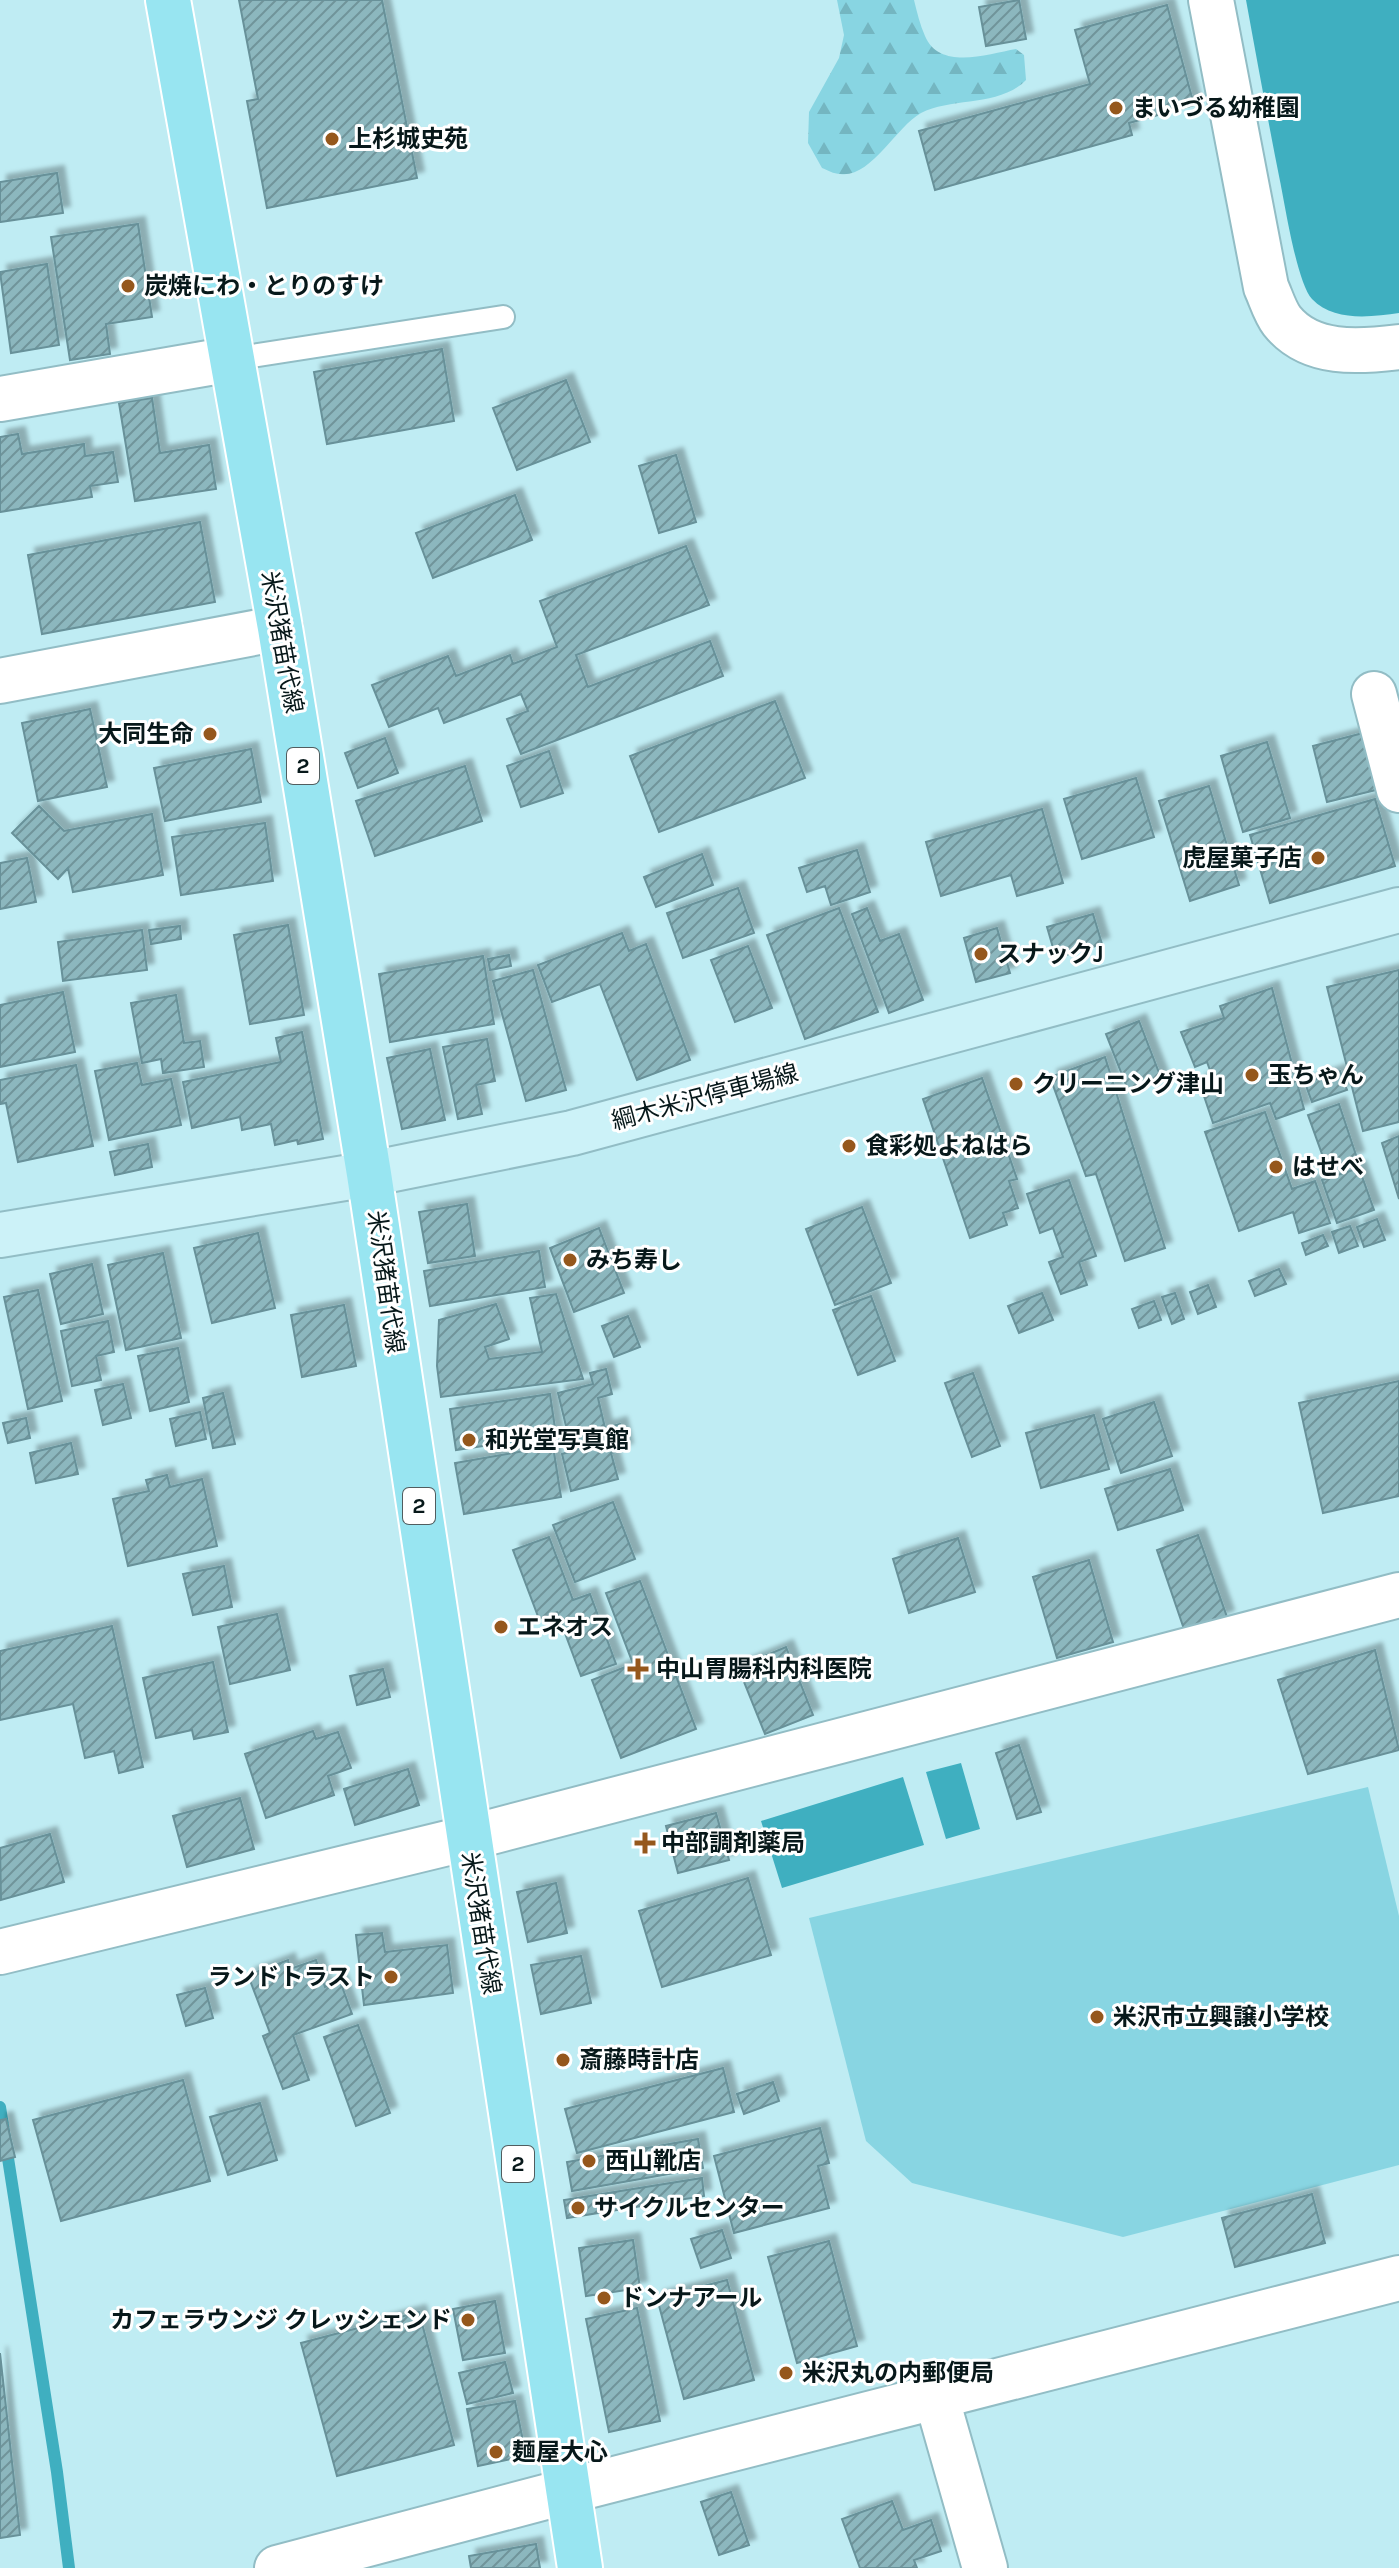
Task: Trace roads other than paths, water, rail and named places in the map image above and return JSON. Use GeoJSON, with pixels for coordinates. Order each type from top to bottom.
{"type":"FeatureCollection","features":[{"type":"Feature","properties":{"kind":"main road","name":"米沢猪苗代線"},"geometry":{"type":"LineString","coordinates":[[168,0],[280,628],[369,1174],[580,2568]]}},
{"type":"Feature","properties":{"kind":"main road","name":"綱木米沢停車場線"},"geometry":{"type":"LineString","coordinates":[[0,1235],[369,1174],[572,1133],[1399,910]]}},
{"type":"Feature","properties":{"kind":"street"},"geometry":{"type":"LineString","coordinates":[[1211,0],[1266,287],[1281,320],[1301,339],[1329,348],[1365,351],[1399,347]]}},
{"type":"Feature","properties":{"kind":"street"},"geometry":{"type":"LineString","coordinates":[[0,399],[232,359]]}},
{"type":"Feature","properties":{"kind":"street"},"geometry":{"type":"LineString","coordinates":[[0,681],[280,628]]}},
{"type":"Feature","properties":{"kind":"street"},"geometry":{"type":"LineString","coordinates":[[1374,694],[1399,790]]}},
{"type":"Feature","properties":{"kind":"street"},"geometry":{"type":"LineString","coordinates":[[0,1952],[468,1838],[1399,1595]]}},
{"type":"Feature","properties":{"kind":"street"},"geometry":{"type":"LineString","coordinates":[[277,2568],[1399,2278]]}},
{"type":"Feature","properties":{"kind":"street"},"geometry":{"type":"LineString","coordinates":[[936,2396],[985,2568]]}},
{"type":"Feature","properties":{"kind":"lane"},"geometry":{"type":"LineString","coordinates":[[232,359],[503,317]]}},
{"type":"Feature","properties":{"kind":"waterway"},"geometry":{"type":"LineString","coordinates":[[0,2107],[69,2568]]}},
{"type":"Feature","properties":{"kind":"place","name":"まいづる幼稚園"},"geometry":{"type":"Point","coordinates":[1116,108]}},
{"type":"Feature","properties":{"kind":"place","name":"上杉城史苑"},"geometry":{"type":"Point","coordinates":[332,139]}},
{"type":"Feature","properties":{"kind":"place","name":"炭焼にわ・とりのすけ"},"geometry":{"type":"Point","coordinates":[128,286]}},
{"type":"Feature","properties":{"kind":"place","name":"大同生命"},"geometry":{"type":"Point","coordinates":[210,734]}},
{"type":"Feature","properties":{"kind":"place","name":"虎屋菓子店"},"geometry":{"type":"Point","coordinates":[1318,858]}},
{"type":"Feature","properties":{"kind":"place","name":"スナックJ"},"geometry":{"type":"Point","coordinates":[981,954]}},
{"type":"Feature","properties":{"kind":"place","name":"玉ちゃん"},"geometry":{"type":"Point","coordinates":[1252,1075]}},
{"type":"Feature","properties":{"kind":"place","name":"クリーニング津山"},"geometry":{"type":"Point","coordinates":[1016,1084]}},
{"type":"Feature","properties":{"kind":"place","name":"食彩処よねはら"},"geometry":{"type":"Point","coordinates":[849,1146]}},
{"type":"Feature","properties":{"kind":"place","name":"はせべ"},"geometry":{"type":"Point","coordinates":[1276,1167]}},
{"type":"Feature","properties":{"kind":"place","name":"みち寿し"},"geometry":{"type":"Point","coordinates":[570,1260]}},
{"type":"Feature","properties":{"kind":"place","name":"和光堂写真館"},"geometry":{"type":"Point","coordinates":[469,1440]}},
{"type":"Feature","properties":{"kind":"place","name":"エネオス"},"geometry":{"type":"Point","coordinates":[501,1627]}},
{"type":"Feature","properties":{"kind":"place","name":"中山胃腸科内科医院"},"geometry":{"type":"Point","coordinates":[638,1669]}},
{"type":"Feature","properties":{"kind":"place","name":"中部調剤薬局"},"geometry":{"type":"Point","coordinates":[645,1843]}},
{"type":"Feature","properties":{"kind":"place","name":"ランドトラスト"},"geometry":{"type":"Point","coordinates":[391,1977]}},
{"type":"Feature","properties":{"kind":"place","name":"米沢市立興譲小学校"},"geometry":{"type":"Point","coordinates":[1097,2017]}},
{"type":"Feature","properties":{"kind":"place","name":"斎藤時計店"},"geometry":{"type":"Point","coordinates":[563,2060]}},
{"type":"Feature","properties":{"kind":"place","name":"西山靴店"},"geometry":{"type":"Point","coordinates":[589,2161]}},
{"type":"Feature","properties":{"kind":"place","name":"サイクルセンター"},"geometry":{"type":"Point","coordinates":[578,2208]}},
{"type":"Feature","properties":{"kind":"place","name":"ドンナアール"},"geometry":{"type":"Point","coordinates":[604,2298]}},
{"type":"Feature","properties":{"kind":"place","name":"カフェラウンジ クレッシェンド"},"geometry":{"type":"Point","coordinates":[468,2320]}},
{"type":"Feature","properties":{"kind":"place","name":"米沢丸の内郵便局"},"geometry":{"type":"Point","coordinates":[786,2373]}},
{"type":"Feature","properties":{"kind":"place","name":"麺屋大心"},"geometry":{"type":"Point","coordinates":[496,2452]}}]}
